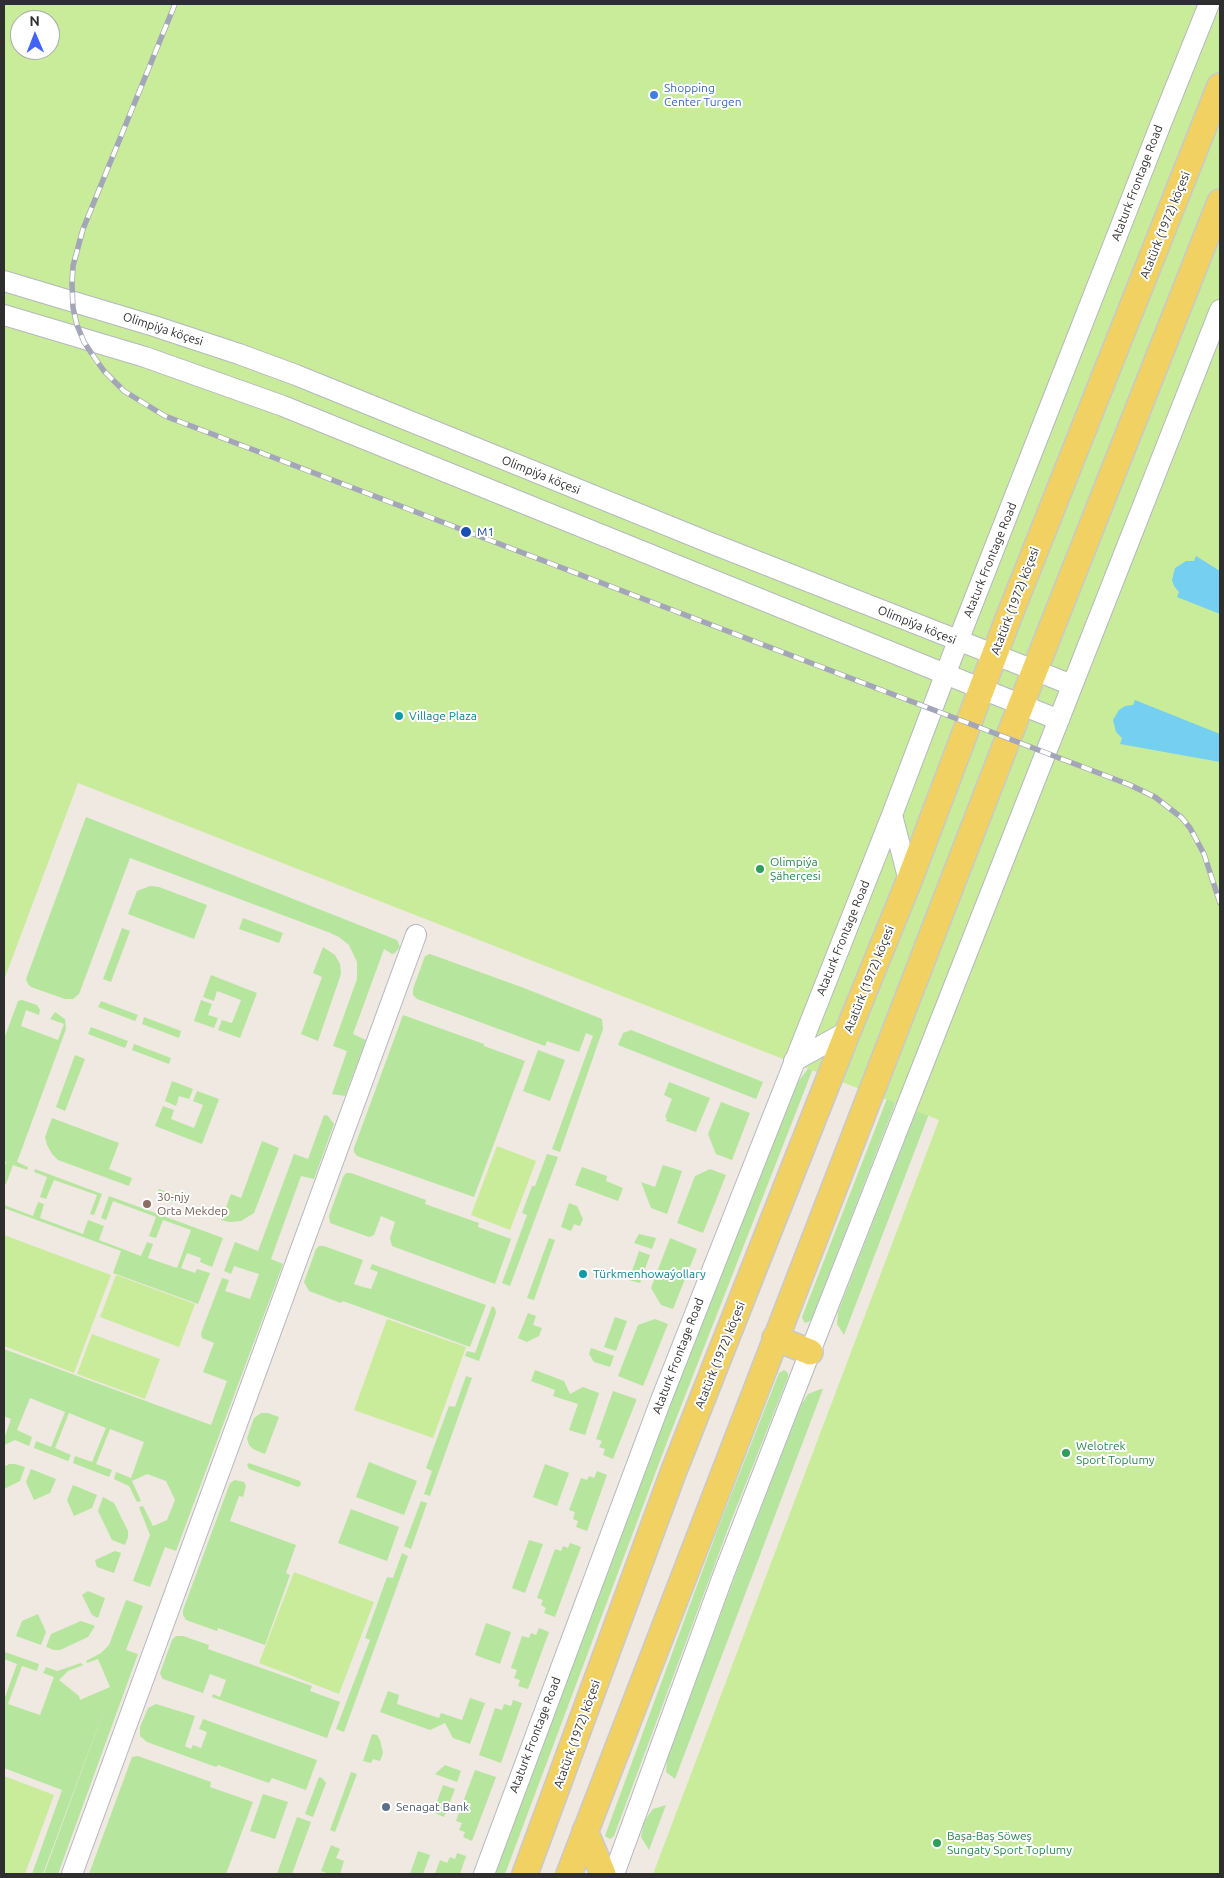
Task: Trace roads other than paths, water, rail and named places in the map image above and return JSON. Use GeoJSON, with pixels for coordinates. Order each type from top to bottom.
{"type":"FeatureCollection","features":[{"type":"Feature","properties":{"kind":"main road","name":"Atatürk (1972) köçesi"},"geometry":{"type":"LineString","coordinates":[[524,1874],[673,1473],[909,882],[981,688],[1220,86]]}},
{"type":"Feature","properties":{"kind":"main road"},"geometry":{"type":"LineString","coordinates":[[569,1874],[1021,705],[1220,202]]}},
{"type":"Feature","properties":{"kind":"main road"},"geometry":{"type":"LineString","coordinates":[[775,1338],[810,1352]]}},
{"type":"Feature","properties":{"kind":"main road"},"geometry":{"type":"LineString","coordinates":[[585,1831],[603,1874]]}},
{"type":"Feature","properties":{"kind":"street","name":"Ataturk Frontage Road"},"geometry":{"type":"LineString","coordinates":[[484,1874],[661,1400],[892,815],[1156,134],[1209,4]]}},
{"type":"Feature","properties":{"kind":"street","name":"Olimpiýa köçesi"},"geometry":{"type":"LineString","coordinates":[[4,281],[154,326],[288,372],[513,464],[1072,686]]}},
{"type":"Feature","properties":{"kind":"street"},"geometry":{"type":"LineString","coordinates":[[614,1874],[723,1576],[1220,310]]}},
{"type":"Feature","properties":{"kind":"street"},"geometry":{"type":"LineString","coordinates":[[4,315],[145,357],[283,406],[1059,720]]}},
{"type":"Feature","properties":{"kind":"street"},"geometry":{"type":"LineString","coordinates":[[892,815],[909,882]]}},
{"type":"Feature","properties":{"kind":"street"},"geometry":{"type":"LineString","coordinates":[[72,1874],[416,934]]}},
{"type":"Feature","properties":{"kind":"street"},"geometry":{"type":"LineString","coordinates":[[794,1061],[848,1031]]}},
{"type":"Feature","properties":{"kind":"water"},"geometry":{"type":"Polygon","coordinates":[[[1196,556],[1220,571],[1220,614],[1177,597],[1179,592],[1172,580],[1175,568],[1186,561],[1194,561],[1196,556]]]}},
{"type":"Feature","properties":{"kind":"water"},"geometry":{"type":"Polygon","coordinates":[[[1135,700],[1220,734],[1220,762],[1120,744],[1122,738],[1116,732],[1113,720],[1119,710],[1125,706],[1133,705],[1135,700]]]}},
{"type":"Feature","properties":{"kind":"railway"},"geometry":{"type":"LineString","coordinates":[[175,4],[83,229],[73,266],[73,308],[77,325],[84,342],[94,357],[104,371],[124,391],[165,416],[1130,785],[1155,797],[1182,818],[1190,828],[1204,854],[1220,903]]}},
{"type":"Feature","properties":{"kind":"place","name":"Shopping Center Turgen"},"geometry":{"type":"Point","coordinates":[654,95]}},
{"type":"Feature","properties":{"kind":"place","name":"M1"},"geometry":{"type":"Point","coordinates":[466,532]}},
{"type":"Feature","properties":{"kind":"place","name":"Village Plaza"},"geometry":{"type":"Point","coordinates":[399,716]}},
{"type":"Feature","properties":{"kind":"place","name":"Olimpiýa Şäherçesi"},"geometry":{"type":"Point","coordinates":[760,869]}},
{"type":"Feature","properties":{"kind":"place","name":"30-njy Orta Mekdep"},"geometry":{"type":"Point","coordinates":[147,1204]}},
{"type":"Feature","properties":{"kind":"place","name":"Türkmenhowaýollary"},"geometry":{"type":"Point","coordinates":[583,1274]}},
{"type":"Feature","properties":{"kind":"place","name":"Welotrek Sport Toplumy"},"geometry":{"type":"Point","coordinates":[1066,1453]}},
{"type":"Feature","properties":{"kind":"place","name":"Senagat Bank"},"geometry":{"type":"Point","coordinates":[386,1807]}},
{"type":"Feature","properties":{"kind":"place","name":"Başa-Baş Söweş Sungaty Sport Toplumy"},"geometry":{"type":"Point","coordinates":[937,1843]}}]}
